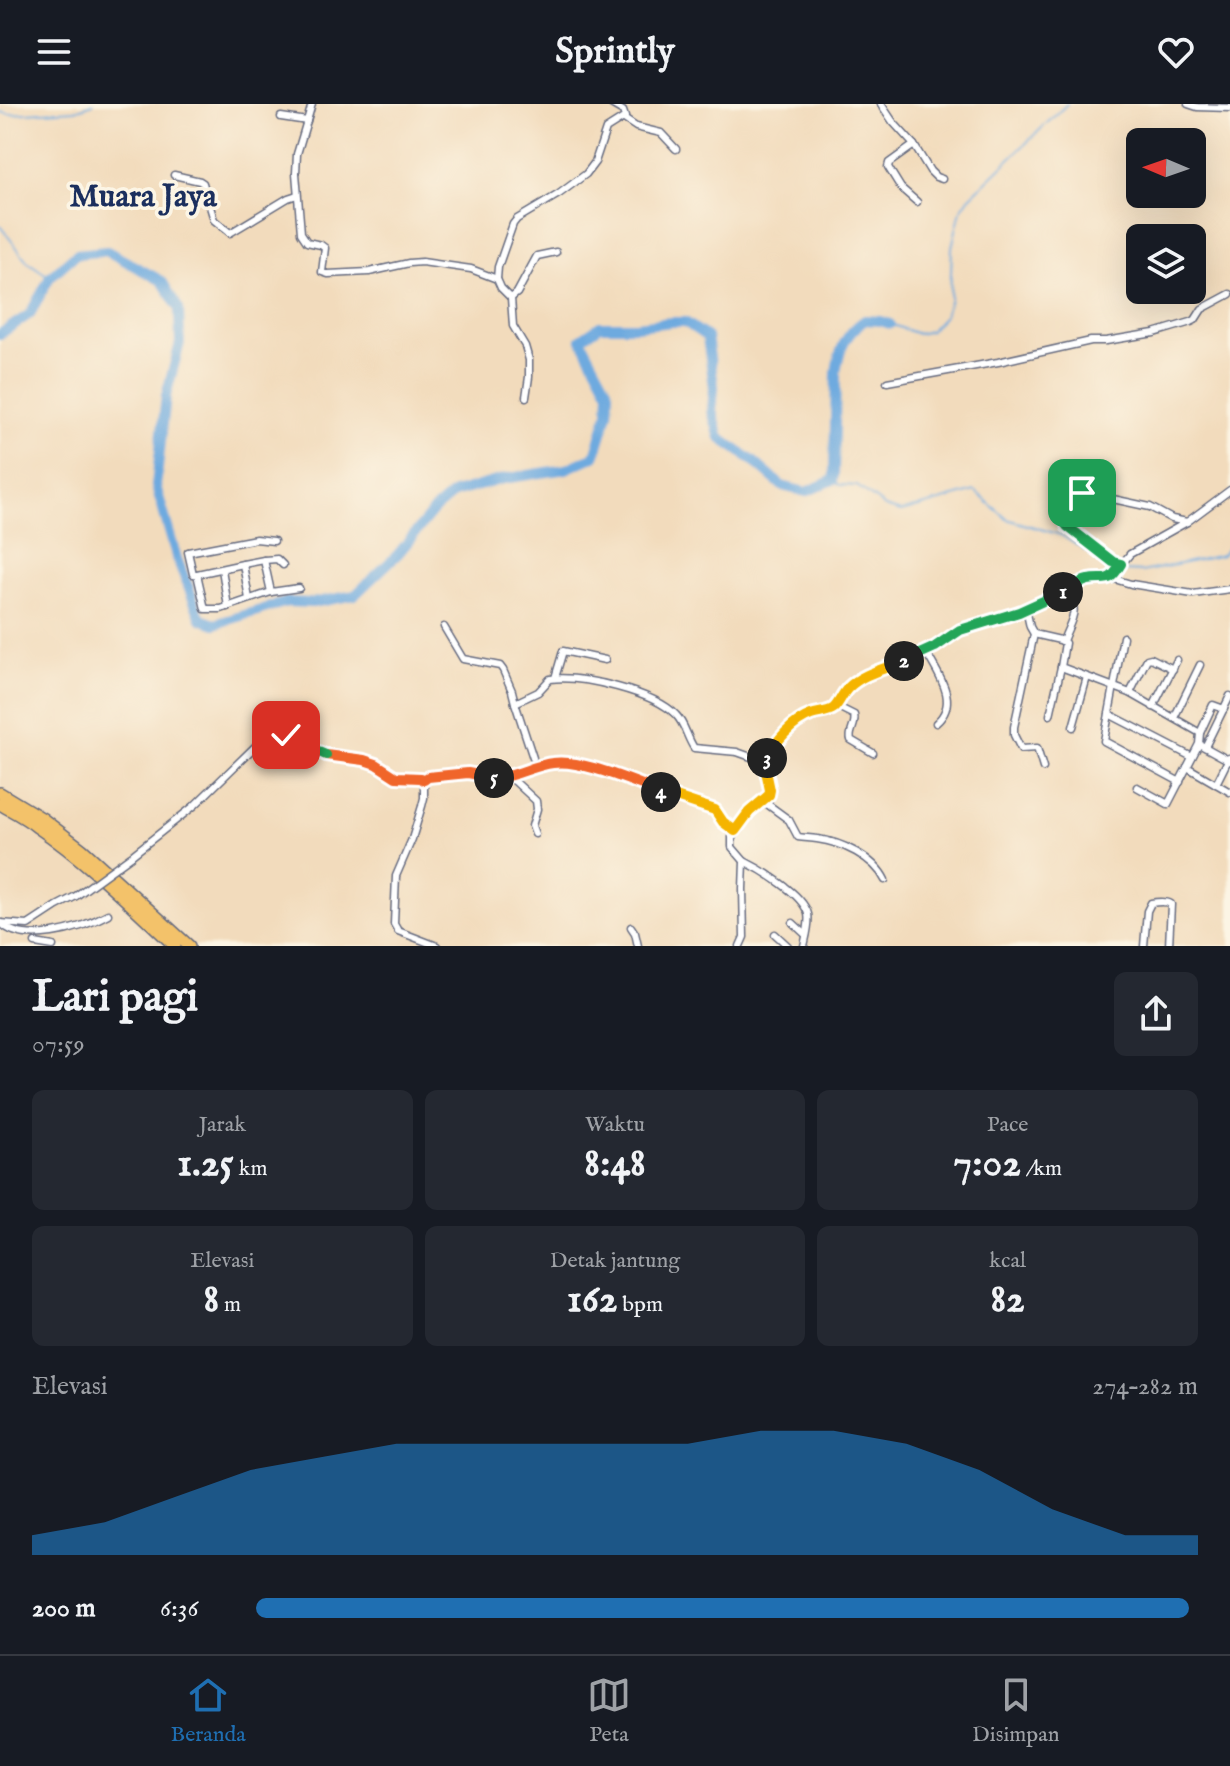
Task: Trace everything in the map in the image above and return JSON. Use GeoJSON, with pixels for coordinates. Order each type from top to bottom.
{"type":"FeatureCollection","features":[{"type":"Feature","properties":{"kind":"highway"},"geometry":{"type":"LineString","coordinates":[[0,793],[43,819],[82,849],[189,946]]}},
{"type":"Feature","properties":{"kind":"highway"},"geometry":{"type":"LineString","coordinates":[[0,804],[37,826],[76,857],[175,946]]}},
{"type":"Feature","properties":{"kind":"street"},"geometry":{"type":"LineString","coordinates":[[312,104],[296,160],[297,195],[302,237],[325,248],[321,269],[324,273],[369,272],[422,262],[471,269],[497,279]]}},
{"type":"Feature","properties":{"kind":"street"},"geometry":{"type":"LineString","coordinates":[[611,104],[624,112],[624,119]]}},
{"type":"Feature","properties":{"kind":"street"},"geometry":{"type":"LineString","coordinates":[[881,104],[914,145],[930,171],[942,179]]}},
{"type":"Feature","properties":{"kind":"street"},"geometry":{"type":"LineString","coordinates":[[1188,104],[1230,108]]}},
{"type":"Feature","properties":{"kind":"street"},"geometry":{"type":"LineString","coordinates":[[281,117],[307,121]]}},
{"type":"Feature","properties":{"kind":"street"},"geometry":{"type":"LineString","coordinates":[[624,119],[636,127],[661,133],[676,149]]}},
{"type":"Feature","properties":{"kind":"street"},"geometry":{"type":"LineString","coordinates":[[526,397],[529,360],[513,326],[511,298],[497,279],[513,224],[586,174],[595,162],[606,129],[624,119]]}},
{"type":"Feature","properties":{"kind":"street"},"geometry":{"type":"LineString","coordinates":[[914,145],[889,163],[888,167],[901,188],[917,202]]}},
{"type":"Feature","properties":{"kind":"street"},"geometry":{"type":"LineString","coordinates":[[174,175],[203,183],[214,220],[230,233],[297,195]]}},
{"type":"Feature","properties":{"kind":"street"},"geometry":{"type":"LineString","coordinates":[[511,298],[517,293],[537,256],[556,252]]}},
{"type":"Feature","properties":{"kind":"street"},"geometry":{"type":"LineString","coordinates":[[887,382],[1091,341],[1163,331],[1195,320],[1205,307],[1230,294]]}},
{"type":"Feature","properties":{"kind":"street"},"geometry":{"type":"LineString","coordinates":[[1113,576],[1130,554],[1187,522],[1230,490]]}},
{"type":"Feature","properties":{"kind":"street"},"geometry":{"type":"LineString","coordinates":[[1121,564],[1113,562],[1067,526],[1067,514],[1080,494],[1150,507],[1172,519],[1187,522]]}},
{"type":"Feature","properties":{"kind":"street"},"geometry":{"type":"LineString","coordinates":[[274,541],[256,539],[188,552],[193,574],[264,560],[277,559],[283,565]]}},
{"type":"Feature","properties":{"kind":"street"},"geometry":{"type":"LineString","coordinates":[[264,560],[271,592]]}},
{"type":"Feature","properties":{"kind":"street"},"geometry":{"type":"LineString","coordinates":[[243,564],[249,599]]}},
{"type":"Feature","properties":{"kind":"street"},"geometry":{"type":"LineString","coordinates":[[222,569],[228,607]]}},
{"type":"Feature","properties":{"kind":"street"},"geometry":{"type":"LineString","coordinates":[[197,574],[205,609],[228,607],[271,592],[299,588]]}},
{"type":"Feature","properties":{"kind":"street"},"geometry":{"type":"LineString","coordinates":[[804,946],[808,915],[804,907],[772,875],[744,861],[732,847],[735,831],[749,812],[769,795],[765,762],[773,747],[792,727],[812,714],[830,711],[851,685],[864,676],[926,652],[960,630],[1026,609],[1083,581],[1113,576],[1131,584],[1193,594],[1230,589]]}},
{"type":"Feature","properties":{"kind":"street"},"geometry":{"type":"LineString","coordinates":[[1050,715],[1066,647],[1063,641],[1075,609],[1066,590]]}},
{"type":"Feature","properties":{"kind":"street"},"geometry":{"type":"LineString","coordinates":[[1026,609],[1034,634],[1014,731],[1022,750],[1037,748],[1043,768]]}},
{"type":"Feature","properties":{"kind":"street"},"geometry":{"type":"LineString","coordinates":[[444,627],[463,659],[495,664],[503,670],[533,758]]}},
{"type":"Feature","properties":{"kind":"street"},"geometry":{"type":"LineString","coordinates":[[1034,634],[1063,641]]}},
{"type":"Feature","properties":{"kind":"street"},"geometry":{"type":"LineString","coordinates":[[1123,637],[1104,738],[1106,744],[1180,782]]}},
{"type":"Feature","properties":{"kind":"street"},"geometry":{"type":"LineString","coordinates":[[555,678],[563,651],[605,660]]}},
{"type":"Feature","properties":{"kind":"street"},"geometry":{"type":"LineString","coordinates":[[926,652],[945,685],[947,696],[944,713],[936,723]]}},
{"type":"Feature","properties":{"kind":"street"},"geometry":{"type":"LineString","coordinates":[[1130,693],[1148,658],[1173,669]]}},
{"type":"Feature","properties":{"kind":"street"},"geometry":{"type":"LineString","coordinates":[[1153,707],[1177,660]]}},
{"type":"Feature","properties":{"kind":"street"},"geometry":{"type":"LineString","coordinates":[[1174,718],[1200,665]]}},
{"type":"Feature","properties":{"kind":"street"},"geometry":{"type":"LineString","coordinates":[[1061,667],[1130,693],[1200,733]]}},
{"type":"Feature","properties":{"kind":"street"},"geometry":{"type":"LineString","coordinates":[[1073,727],[1087,677]]}},
{"type":"Feature","properties":{"kind":"street"},"geometry":{"type":"LineString","coordinates":[[515,703],[535,694],[547,681],[555,678],[607,684],[660,703],[680,719],[694,748],[737,752],[765,762]]}},
{"type":"Feature","properties":{"kind":"street"},"geometry":{"type":"LineString","coordinates":[[1137,787],[1167,804],[1230,696]]}},
{"type":"Feature","properties":{"kind":"street"},"geometry":{"type":"LineString","coordinates":[[1202,746],[1200,733],[1213,705],[1224,709]]}},
{"type":"Feature","properties":{"kind":"street"},"geometry":{"type":"LineString","coordinates":[[836,706],[851,712],[855,718],[851,740],[873,753]]}},
{"type":"Feature","properties":{"kind":"street"},"geometry":{"type":"LineString","coordinates":[[1109,714],[1192,757]]}},
{"type":"Feature","properties":{"kind":"street"},"geometry":{"type":"LineString","coordinates":[[0,923],[28,925],[76,896],[194,806],[274,729],[321,753],[364,760],[396,777],[424,780]]}},
{"type":"Feature","properties":{"kind":"street"},"geometry":{"type":"LineString","coordinates":[[1202,746],[1229,759],[1216,784]]}},
{"type":"Feature","properties":{"kind":"street"},"geometry":{"type":"LineString","coordinates":[[424,780],[464,773],[494,778],[546,764],[573,763],[713,809],[735,831]]}},
{"type":"Feature","properties":{"kind":"street"},"geometry":{"type":"LineString","coordinates":[[1187,767],[1230,792]]}},
{"type":"Feature","properties":{"kind":"street"},"geometry":{"type":"LineString","coordinates":[[509,776],[536,801],[532,826],[535,834]]}},
{"type":"Feature","properties":{"kind":"street"},"geometry":{"type":"LineString","coordinates":[[424,780],[422,806],[396,876],[394,924],[398,931],[437,946]]}},
{"type":"Feature","properties":{"kind":"street"},"geometry":{"type":"LineString","coordinates":[[763,801],[789,820],[798,837],[829,841],[863,855],[881,870],[885,880]]}},
{"type":"Feature","properties":{"kind":"street"},"geometry":{"type":"LineString","coordinates":[[740,946],[744,937],[744,861]]}},
{"type":"Feature","properties":{"kind":"street"},"geometry":{"type":"LineString","coordinates":[[1144,946],[1147,911],[1154,902],[1171,904],[1169,946]]}},
{"type":"Feature","properties":{"kind":"street"},"geometry":{"type":"LineString","coordinates":[[53,946],[31,943],[73,932],[108,914]]}},
{"type":"Feature","properties":{"kind":"street"},"geometry":{"type":"LineString","coordinates":[[0,923],[22,942]]}},
{"type":"Feature","properties":{"kind":"street"},"geometry":{"type":"LineString","coordinates":[[793,923],[806,935]]}},
{"type":"Feature","properties":{"kind":"street"},"geometry":{"type":"LineString","coordinates":[[631,927],[638,946]]}},
{"type":"Feature","properties":{"kind":"street"},"geometry":{"type":"LineString","coordinates":[[775,934],[788,946]]}},
{"type":"Feature","properties":{"kind":"waterway"},"geometry":{"type":"LineString","coordinates":[[0,112],[75,110],[93,104]]}},
{"type":"Feature","properties":{"kind":"waterway"},"geometry":{"type":"LineString","coordinates":[[890,324],[918,334],[930,331],[944,316],[950,299],[952,247],[961,210],[969,198],[1067,104]]}},
{"type":"Feature","properties":{"kind":"waterway"},"geometry":{"type":"LineString","coordinates":[[0,226],[28,262],[50,277]]}},
{"type":"Feature","properties":{"kind":"waterway"},"geometry":{"type":"LineString","coordinates":[[0,334],[30,314],[50,277],[76,254],[107,251],[162,281],[179,309],[180,343],[166,396],[156,486],[177,559],[201,619],[215,624],[287,602],[312,603],[355,595],[398,554],[434,510],[454,493],[503,479],[566,469],[595,456],[608,413],[609,392],[581,339],[600,326],[685,322],[707,337],[714,387],[712,411],[720,438],[782,486],[806,492],[833,480],[836,373],[844,342],[865,320],[890,324]]}},
{"type":"Feature","properties":{"kind":"waterway"},"geometry":{"type":"LineString","coordinates":[[833,480],[840,485],[857,486],[885,507],[901,512],[975,491],[1007,519],[1061,535],[1104,563],[1124,571],[1142,572],[1222,555],[1230,544]]}},
{"type":"Feature","properties":{"kind":"district","name":"Muara Jaya"},"geometry":{"type":"Point","coordinates":[143,197]}},
{"type":"Feature","properties":{"kind":"route"},"geometry":{"type":"LineString","coordinates":[[286,735],[321,753],[364,760],[403,778],[424,780],[468,773],[501,778],[546,764],[573,763],[713,809],[735,831],[744,817],[769,795],[765,762],[771,750],[788,730],[806,717],[830,711],[855,682],[926,652],[965,628],[1019,612],[1083,581],[1107,580],[1114,575],[1121,564],[1113,562],[1067,526],[1067,514],[1082,493]]}}]}
